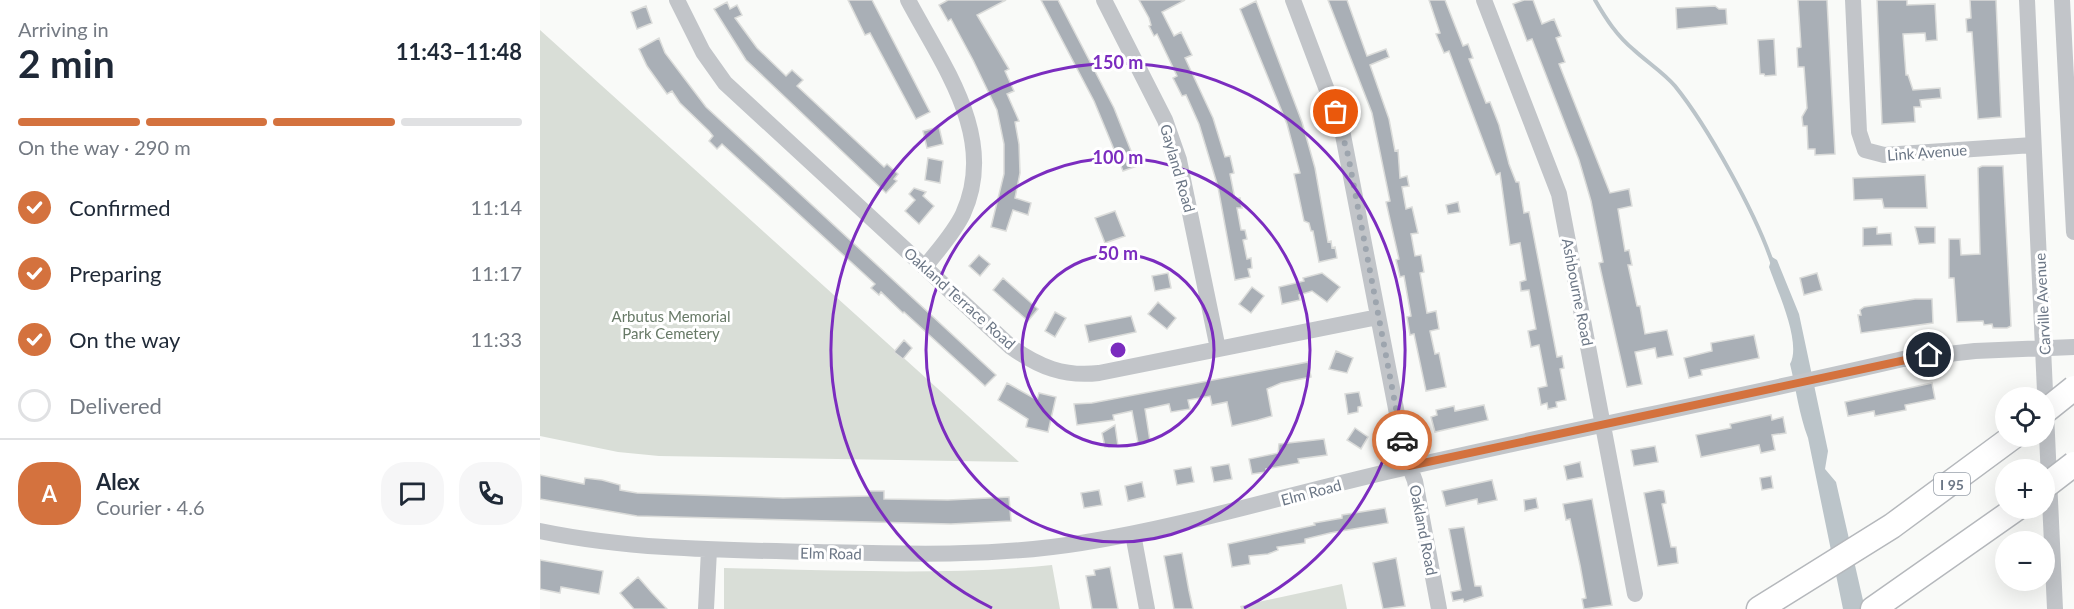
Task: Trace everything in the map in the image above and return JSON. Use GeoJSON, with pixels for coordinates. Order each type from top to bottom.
{"type":"FeatureCollection","features":[{"type":"Feature","properties":{"kind":"highway"},"geometry":{"type":"LineString","coordinates":[[2055,403],[2074,388]]}},
{"type":"Feature","properties":{"kind":"highway","name":"I 95"},"geometry":{"type":"LineString","coordinates":[[1759,609],[1892,526],[2000,447]]}},
{"type":"Feature","properties":{"kind":"highway"},"geometry":{"type":"LineString","coordinates":[[2055,479],[2074,464]]}},
{"type":"Feature","properties":{"kind":"highway"},"geometry":{"type":"LineString","coordinates":[[1873,609],[2002,519]]}},
{"type":"Feature","properties":{"kind":"street","name":"Oakland Terrace Road"},"geometry":{"type":"LineString","coordinates":[[677,0],[704,52],[725,83],[1011,347],[1043,367],[1082,375],[1378,317]]}},
{"type":"Feature","properties":{"kind":"street"},"geometry":{"type":"LineString","coordinates":[[908,0],[968,119],[975,164],[973,184],[961,217],[925,267]]}},
{"type":"Feature","properties":{"kind":"street","name":"Gayland Road"},"geometry":{"type":"LineString","coordinates":[[1104,0],[1165,120],[1179,160],[1218,349]]}},
{"type":"Feature","properties":{"kind":"street","name":"Oakland Road"},"geometry":{"type":"LineString","coordinates":[[1293,0],[1342,130],[1378,317],[1409,466],[1415,481],[1439,609]]}},
{"type":"Feature","properties":{"kind":"street","name":"Ashbourne Road"},"geometry":{"type":"LineString","coordinates":[[1484,0],[1559,194],[1635,594]]}},
{"type":"Feature","properties":{"kind":"street","name":"Link Avenue"},"geometry":{"type":"LineString","coordinates":[[1853,0],[1859,132],[1865,150],[1873,154],[1884,155],[2034,145]]}},
{"type":"Feature","properties":{"kind":"street","name":"Carville Avenue"},"geometry":{"type":"LineString","coordinates":[[2027,0],[2055,609]]}},
{"type":"Feature","properties":{"kind":"street"},"geometry":{"type":"LineString","coordinates":[[2062,0],[2074,232]]}},
{"type":"Feature","properties":{"kind":"street","name":"Elm Road"},"geometry":{"type":"LineString","coordinates":[[540,531],[601,543],[709,550],[991,554],[1133,534],[1236,512],[1409,466],[1929,355],[2074,347]]}},
{"type":"Feature","properties":{"kind":"street"},"geometry":{"type":"LineString","coordinates":[[1133,534],[1147,609]]}},
{"type":"Feature","properties":{"kind":"street"},"geometry":{"type":"LineString","coordinates":[[706,609],[709,550]]}},
{"type":"Feature","properties":{"kind":"green space","name":"Arbutus Memorial Park Cemetery"},"geometry":{"type":"Polygon","coordinates":[[[540,30],[1019,462],[659,456],[618,452],[540,436],[540,30]]]}},
{"type":"Feature","properties":{"kind":"green space"},"geometry":{"type":"Polygon","coordinates":[[[1052,565],[1060,609],[724,609],[724,568],[929,571],[1052,565]]]}},
{"type":"Feature","properties":{"kind":"green space"},"geometry":{"type":"Polygon","coordinates":[[[1342,584],[1347,609],[1241,609],[1240,606],[1342,584]]]}},
{"type":"Feature","properties":{"kind":"shaded area"},"geometry":{"type":"Polygon","coordinates":[[[1772,257],[1777,260],[1799,314],[1828,451],[1825,469],[1836,482],[1865,609],[1843,609],[1808,438],[1790,364],[1793,355],[1791,330],[1769,267],[1772,257]]]}},
{"type":"Feature","properties":{"kind":"building"},"geometry":{"type":"Polygon","coordinates":[[[848,0],[872,0],[930,112],[916,119],[870,33],[865,35],[848,0]]]}},
{"type":"Feature","properties":{"kind":"building"},"geometry":{"type":"Polygon","coordinates":[[[948,0],[1006,0],[977,15],[1009,69],[1005,71],[1014,91],[1007,94],[1019,121],[1015,122],[1019,144],[1020,173],[1015,198],[1031,203],[1028,215],[1013,210],[1006,231],[991,227],[1004,174],[1004,144],[997,110],[951,19],[948,21],[939,5],[948,0]]]}},
{"type":"Feature","properties":{"kind":"building"},"geometry":{"type":"Polygon","coordinates":[[[1041,0],[1058,0],[1114,108],[1137,166],[1123,171],[1094,101],[1041,0]]]}},
{"type":"Feature","properties":{"kind":"building"},"geometry":{"type":"Polygon","coordinates":[[[1139,0],[1185,0],[1162,12],[1174,36],[1181,32],[1192,55],[1185,58],[1213,118],[1225,157],[1230,156],[1234,173],[1230,174],[1235,199],[1240,198],[1242,208],[1237,208],[1241,230],[1245,230],[1247,239],[1243,240],[1247,259],[1251,258],[1252,268],[1248,269],[1250,277],[1235,280],[1218,187],[1199,124],[1186,95],[1182,96],[1173,78],[1177,76],[1157,34],[1154,36],[1149,26],[1151,25],[1149,18],[1139,0]]]}},
{"type":"Feature","properties":{"kind":"building"},"geometry":{"type":"Polygon","coordinates":[[[1328,0],[1347,0],[1367,56],[1386,49],[1389,57],[1370,65],[1389,119],[1395,151],[1398,150],[1400,178],[1407,176],[1409,186],[1402,187],[1406,209],[1412,207],[1418,233],[1411,234],[1415,256],[1421,255],[1424,272],[1420,273],[1427,313],[1436,311],[1439,329],[1430,331],[1435,354],[1439,353],[1446,387],[1426,391],[1414,334],[1410,335],[1407,317],[1411,316],[1404,276],[1400,277],[1396,260],[1399,259],[1386,202],[1390,201],[1372,113],[1328,0]]]}},
{"type":"Feature","properties":{"kind":"building"},"geometry":{"type":"Polygon","coordinates":[[[1429,0],[1445,0],[1463,46],[1468,44],[1473,58],[1469,59],[1486,103],[1490,102],[1499,125],[1509,164],[1516,182],[1519,182],[1524,213],[1529,212],[1557,357],[1562,356],[1564,368],[1560,369],[1566,400],[1556,402],[1557,407],[1548,409],[1547,403],[1541,405],[1538,388],[1547,386],[1539,345],[1531,347],[1528,331],[1536,329],[1529,290],[1521,291],[1520,282],[1526,280],[1520,243],[1510,245],[1500,173],[1496,175],[1449,51],[1444,53],[1436,34],[1440,33],[1429,0]]]}},
{"type":"Feature","properties":{"kind":"building"},"geometry":{"type":"Polygon","coordinates":[[[1533,0],[1542,24],[1554,19],[1561,36],[1556,38],[1565,62],[1559,64],[1610,193],[1629,189],[1632,206],[1618,209],[1625,251],[1629,250],[1632,265],[1628,265],[1637,306],[1640,306],[1645,334],[1667,330],[1673,355],[1657,358],[1655,348],[1635,352],[1642,384],[1627,387],[1599,263],[1603,262],[1591,201],[1579,160],[1532,39],[1527,41],[1513,4],[1533,0]]]}},
{"type":"Feature","properties":{"kind":"building"},"geometry":{"type":"Polygon","coordinates":[[[1798,0],[1827,0],[1835,154],[1815,155],[1815,149],[1808,149],[1807,126],[1803,126],[1802,117],[1807,108],[1804,67],[1798,67],[1797,48],[1801,47],[1798,0]]]}},
{"type":"Feature","properties":{"kind":"building"},"geometry":{"type":"Polygon","coordinates":[[[1877,0],[1907,0],[1907,5],[1935,4],[1937,40],[1926,41],[1925,33],[1903,34],[1906,75],[1908,75],[1913,90],[1940,88],[1941,98],[1920,100],[1921,107],[1914,107],[1915,122],[1882,124],[1877,0]]]}},
{"type":"Feature","properties":{"kind":"building"},"geometry":{"type":"Polygon","coordinates":[[[1970,0],[1996,0],[2001,117],[1978,119],[1972,32],[1967,32],[1966,19],[1971,18],[1970,0]]]}},
{"type":"Feature","properties":{"kind":"building"},"geometry":{"type":"Polygon","coordinates":[[[1256,1],[1302,122],[1315,168],[1328,242],[1331,241],[1332,248],[1335,247],[1337,258],[1319,262],[1313,231],[1309,223],[1304,221],[1294,174],[1300,173],[1287,124],[1240,9],[1256,1]]]}},
{"type":"Feature","properties":{"kind":"building"},"geometry":{"type":"Polygon","coordinates":[[[727,2],[730,9],[737,5],[742,15],[735,18],[757,48],[786,76],[792,70],[803,80],[797,86],[884,167],[887,164],[898,174],[894,179],[897,181],[886,193],[746,60],[714,9],[727,2]]]}},
{"type":"Feature","properties":{"kind":"building"},"geometry":{"type":"Polygon","coordinates":[[[646,6],[652,23],[637,29],[631,12],[646,6]]]}},
{"type":"Feature","properties":{"kind":"building"},"geometry":{"type":"Polygon","coordinates":[[[1715,6],[1719,9],[1726,9],[1727,24],[1677,29],[1676,8],[1715,6]]]}},
{"type":"Feature","properties":{"kind":"building"},"geometry":{"type":"Polygon","coordinates":[[[659,38],[665,53],[706,107],[996,375],[985,386],[881,292],[879,295],[871,288],[875,284],[722,144],[717,149],[709,141],[713,136],[709,131],[680,103],[672,91],[667,94],[647,66],[639,49],[659,38]]]}},
{"type":"Feature","properties":{"kind":"building"},"geometry":{"type":"Polygon","coordinates":[[[1774,39],[1776,75],[1765,76],[1760,74],[1758,40],[1774,39]]]}},
{"type":"Feature","properties":{"kind":"building"},"geometry":{"type":"Polygon","coordinates":[[[939,127],[943,144],[927,148],[923,131],[939,127]]]}},
{"type":"Feature","properties":{"kind":"building"},"geometry":{"type":"Polygon","coordinates":[[[928,158],[943,161],[940,183],[925,180],[928,158]]]}},
{"type":"Feature","properties":{"kind":"building"},"geometry":{"type":"Polygon","coordinates":[[[2003,166],[2011,326],[2007,328],[1993,328],[1992,324],[1984,325],[1983,321],[1957,322],[1954,278],[1949,278],[1949,239],[1960,239],[1961,255],[1980,254],[1978,168],[2003,166]]]}},
{"type":"Feature","properties":{"kind":"building"},"geometry":{"type":"Polygon","coordinates":[[[1925,175],[1927,208],[1884,208],[1882,199],[1854,200],[1853,178],[1925,175]]]}},
{"type":"Feature","properties":{"kind":"building"},"geometry":{"type":"Polygon","coordinates":[[[914,188],[926,192],[923,196],[934,206],[919,224],[905,211],[915,200],[909,194],[914,188]]]}},
{"type":"Feature","properties":{"kind":"building"},"geometry":{"type":"Polygon","coordinates":[[[1458,202],[1460,212],[1448,214],[1446,205],[1458,202]]]}},
{"type":"Feature","properties":{"kind":"building"},"geometry":{"type":"Polygon","coordinates":[[[1115,211],[1125,236],[1105,243],[1095,218],[1115,211]]]}},
{"type":"Feature","properties":{"kind":"building"},"geometry":{"type":"Polygon","coordinates":[[[1877,227],[1877,234],[1891,233],[1892,245],[1863,246],[1863,228],[1877,227]]]}},
{"type":"Feature","properties":{"kind":"building"},"geometry":{"type":"Polygon","coordinates":[[[1915,227],[1935,227],[1935,243],[1919,244],[1915,227]]]}},
{"type":"Feature","properties":{"kind":"building"},"geometry":{"type":"Polygon","coordinates":[[[979,255],[990,264],[980,276],[969,266],[979,255]]]}},
{"type":"Feature","properties":{"kind":"building"},"geometry":{"type":"Polygon","coordinates":[[[1168,273],[1171,288],[1155,291],[1152,276],[1168,273]]]}},
{"type":"Feature","properties":{"kind":"building"},"geometry":{"type":"Polygon","coordinates":[[[1322,273],[1340,287],[1327,302],[1312,291],[1299,295],[1300,300],[1282,304],[1279,287],[1304,281],[1303,278],[1322,273]]]}},
{"type":"Feature","properties":{"kind":"building"},"geometry":{"type":"Polygon","coordinates":[[[1817,273],[1822,290],[1804,295],[1800,278],[1817,273]]]}},
{"type":"Feature","properties":{"kind":"building"},"geometry":{"type":"Polygon","coordinates":[[[1003,278],[1038,309],[1028,321],[993,290],[1003,278]]]}},
{"type":"Feature","properties":{"kind":"building"},"geometry":{"type":"Polygon","coordinates":[[[1252,287],[1264,296],[1251,313],[1239,304],[1252,287]]]}},
{"type":"Feature","properties":{"kind":"building"},"geometry":{"type":"Polygon","coordinates":[[[1915,299],[1932,299],[1933,323],[1861,333],[1858,315],[1861,315],[1860,310],[1864,307],[1915,299]]]}},
{"type":"Feature","properties":{"kind":"building"},"geometry":{"type":"Polygon","coordinates":[[[1158,302],[1176,318],[1167,329],[1148,314],[1158,302]]]}},
{"type":"Feature","properties":{"kind":"building"},"geometry":{"type":"Polygon","coordinates":[[[1055,312],[1066,318],[1055,337],[1045,331],[1055,312]]]}},
{"type":"Feature","properties":{"kind":"building"},"geometry":{"type":"Polygon","coordinates":[[[1131,316],[1136,332],[1089,342],[1085,325],[1131,316]]]}},
{"type":"Feature","properties":{"kind":"building"},"geometry":{"type":"Polygon","coordinates":[[[1754,335],[1759,358],[1701,370],[1702,375],[1689,378],[1684,358],[1712,351],[1711,343],[1754,335]]]}},
{"type":"Feature","properties":{"kind":"building"},"geometry":{"type":"Polygon","coordinates":[[[904,340],[912,348],[903,359],[894,352],[904,340]]]}},
{"type":"Feature","properties":{"kind":"building"},"geometry":{"type":"Polygon","coordinates":[[[1336,351],[1353,358],[1347,373],[1329,369],[1336,351]]]}},
{"type":"Feature","properties":{"kind":"building"},"geometry":{"type":"Polygon","coordinates":[[[1308,362],[1311,377],[1281,383],[1267,389],[1272,416],[1258,420],[1232,426],[1227,402],[1212,405],[1210,396],[1188,400],[1190,409],[1171,412],[1169,404],[1145,409],[1150,441],[1138,443],[1132,411],[1113,415],[1114,420],[1077,425],[1074,404],[1092,403],[1308,362]]]}},
{"type":"Feature","properties":{"kind":"building"},"geometry":{"type":"Polygon","coordinates":[[[1007,383],[1037,400],[1039,393],[1056,397],[1048,432],[1026,427],[1028,419],[998,400],[1007,383]]]}},
{"type":"Feature","properties":{"kind":"building"},"geometry":{"type":"Polygon","coordinates":[[[1932,383],[1935,399],[1905,405],[1906,410],[1875,416],[1874,411],[1848,416],[1845,402],[1932,383]]]}},
{"type":"Feature","properties":{"kind":"building"},"geometry":{"type":"Polygon","coordinates":[[[1359,392],[1362,406],[1358,407],[1358,412],[1348,414],[1345,394],[1359,392]]]}},
{"type":"Feature","properties":{"kind":"building"},"geometry":{"type":"Polygon","coordinates":[[[1484,405],[1488,420],[1435,432],[1431,417],[1437,415],[1436,410],[1454,406],[1455,411],[1484,405]]]}},
{"type":"Feature","properties":{"kind":"building"},"geometry":{"type":"Polygon","coordinates":[[[1771,415],[1772,420],[1783,417],[1786,433],[1772,435],[1775,450],[1761,453],[1759,445],[1701,457],[1696,435],[1731,428],[1730,424],[1771,415]]]}},
{"type":"Feature","properties":{"kind":"building"},"geometry":{"type":"Polygon","coordinates":[[[1115,425],[1118,446],[1105,447],[1102,433],[1115,425]]]}},
{"type":"Feature","properties":{"kind":"building"},"geometry":{"type":"Polygon","coordinates":[[[1355,428],[1368,437],[1361,449],[1347,440],[1355,428]]]}},
{"type":"Feature","properties":{"kind":"building"},"geometry":{"type":"Polygon","coordinates":[[[1324,439],[1327,455],[1298,459],[1299,463],[1252,474],[1249,459],[1278,453],[1279,444],[1324,439]]]}},
{"type":"Feature","properties":{"kind":"building"},"geometry":{"type":"Polygon","coordinates":[[[1655,446],[1658,462],[1634,466],[1631,450],[1655,446]]]}},
{"type":"Feature","properties":{"kind":"building"},"geometry":{"type":"Polygon","coordinates":[[[1580,462],[1583,477],[1567,480],[1564,466],[1580,462]]]}},
{"type":"Feature","properties":{"kind":"building"},"geometry":{"type":"Polygon","coordinates":[[[1229,464],[1232,479],[1214,482],[1211,467],[1229,464]]]}},
{"type":"Feature","properties":{"kind":"building"},"geometry":{"type":"Polygon","coordinates":[[[1191,467],[1194,482],[1177,485],[1174,470],[1191,467]]]}},
{"type":"Feature","properties":{"kind":"building"},"geometry":{"type":"Polygon","coordinates":[[[540,475],[584,484],[585,478],[602,480],[620,485],[620,490],[637,493],[783,498],[869,496],[869,491],[884,491],[884,499],[948,500],[1009,497],[1011,521],[951,524],[637,516],[540,499],[540,475]]]}},
{"type":"Feature","properties":{"kind":"building"},"geometry":{"type":"Polygon","coordinates":[[[1771,476],[1773,488],[1762,490],[1760,478],[1771,476]]]}},
{"type":"Feature","properties":{"kind":"building"},"geometry":{"type":"Polygon","coordinates":[[[1492,480],[1497,500],[1478,504],[1477,499],[1446,506],[1442,491],[1492,480]]]}},
{"type":"Feature","properties":{"kind":"building"},"geometry":{"type":"Polygon","coordinates":[[[1142,482],[1145,497],[1128,501],[1125,486],[1142,482]]]}},
{"type":"Feature","properties":{"kind":"building"},"geometry":{"type":"Polygon","coordinates":[[[1099,490],[1102,505],[1084,508],[1081,493],[1099,490]]]}},
{"type":"Feature","properties":{"kind":"building"},"geometry":{"type":"Polygon","coordinates":[[[1664,491],[1666,503],[1662,504],[1671,547],[1676,547],[1678,563],[1658,566],[1644,493],[1664,491]]]}},
{"type":"Feature","properties":{"kind":"building"},"geometry":{"type":"Polygon","coordinates":[[[1536,498],[1538,508],[1525,511],[1524,500],[1536,498]]]}},
{"type":"Feature","properties":{"kind":"building"},"geometry":{"type":"Polygon","coordinates":[[[1592,499],[1612,605],[1584,609],[1582,599],[1586,598],[1580,565],[1570,519],[1566,520],[1563,504],[1592,499]]]}},
{"type":"Feature","properties":{"kind":"building"},"geometry":{"type":"Polygon","coordinates":[[[1385,508],[1388,523],[1305,539],[1305,543],[1277,547],[1278,550],[1268,554],[1249,556],[1250,564],[1232,567],[1228,544],[1315,525],[1314,523],[1342,518],[1342,515],[1385,508]]]}},
{"type":"Feature","properties":{"kind":"building"},"geometry":{"type":"Polygon","coordinates":[[[1464,527],[1475,586],[1481,586],[1483,596],[1464,602],[1463,599],[1453,601],[1451,592],[1461,590],[1449,529],[1464,527]]]}},
{"type":"Feature","properties":{"kind":"building"},"geometry":{"type":"Polygon","coordinates":[[[1182,553],[1193,609],[1174,609],[1164,556],[1182,553]]]}},
{"type":"Feature","properties":{"kind":"building"},"geometry":{"type":"Polygon","coordinates":[[[1396,558],[1405,606],[1383,609],[1373,563],[1396,558]]]}},
{"type":"Feature","properties":{"kind":"building"},"geometry":{"type":"Polygon","coordinates":[[[540,560],[603,571],[599,594],[561,587],[560,593],[540,589],[540,560]]]}},
{"type":"Feature","properties":{"kind":"building"},"geometry":{"type":"Polygon","coordinates":[[[1110,567],[1118,609],[1092,609],[1086,576],[1095,575],[1094,570],[1110,567]]]}},
{"type":"Feature","properties":{"kind":"building"},"geometry":{"type":"Polygon","coordinates":[[[638,577],[667,609],[634,609],[620,593],[638,577]]]}},
{"type":"Feature","properties":{"kind":"waterway"},"geometry":{"type":"LineString","coordinates":[[1595,0],[1622,39],[1671,81],[1688,103],[1743,195],[1772,262]]}},
{"type":"Feature","properties":{"kind":"way so far"},"geometry":{"type":"LineString","coordinates":[[1336,112],[1348,155],[1402,440]]}},
{"type":"Feature","properties":{"kind":"route"},"geometry":{"type":"LineString","coordinates":[[1402,440],[1409,466],[1929,355]]}}]}
